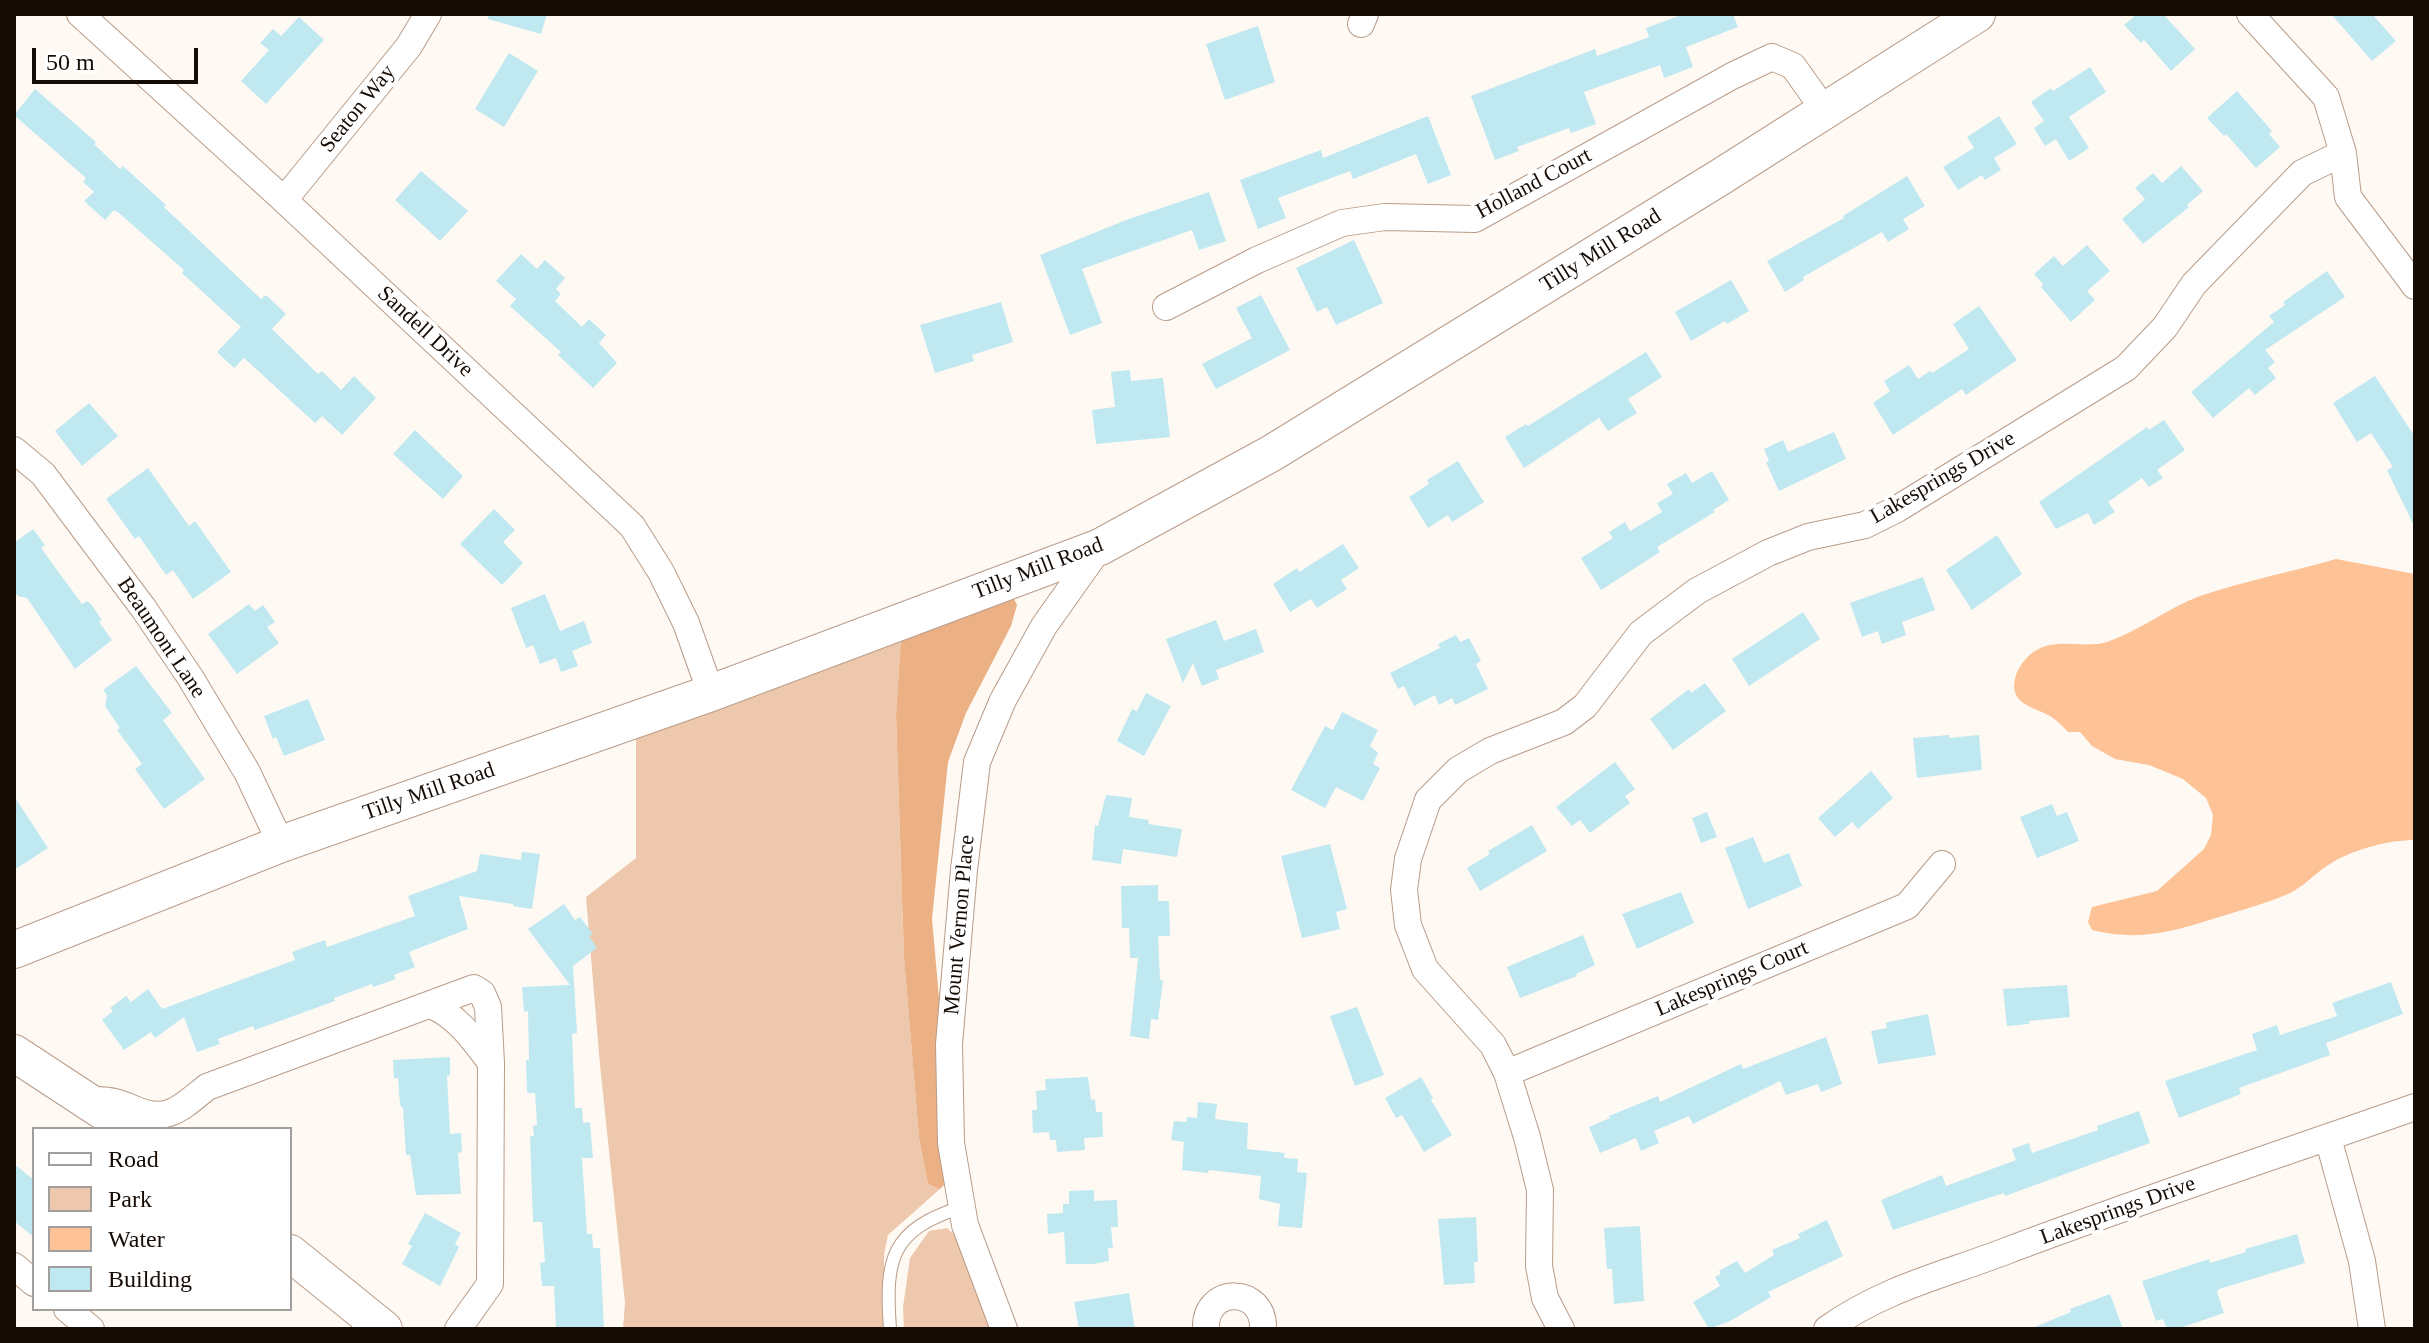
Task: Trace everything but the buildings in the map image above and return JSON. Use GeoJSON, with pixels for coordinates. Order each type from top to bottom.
{"type":"FeatureCollection","features":[{"type":"Feature","properties":{"kind":"street","name":"Sandell Drive"},"geometry":{"type":"LineString","coordinates":[[80,14],[632,526],[661,572],[686,623],[711,693]]}},
{"type":"Feature","properties":{"kind":"street","name":"Seaton Way"},"geometry":{"type":"LineString","coordinates":[[284,200],[409,46],[428,14]]}},
{"type":"Feature","properties":{"kind":"street","name":"Tilly Mill Road"},"geometry":{"type":"LineString","coordinates":[[14,950],[281,844],[711,693],[1100,547],[1272,453],[1977,14]]}},
{"type":"Feature","properties":{"kind":"street"},"geometry":{"type":"LineString","coordinates":[[2250,14],[2326,97],[2343,153],[2348,197],[2415,286]]}},
{"type":"Feature","properties":{"kind":"street","name":"Holland Court"},"geometry":{"type":"LineString","coordinates":[[1166,307],[1257,260],[1342,223],[1385,217],[1475,219],[1732,76],[1772,57],[1793,66],[1825,111]]}},
{"type":"Feature","properties":{"kind":"street","name":"Lakesprings Drive"},"geometry":{"type":"LineString","coordinates":[[1561,1329],[1545,1298],[1539,1266],[1540,1190],[1507,1073],[1493,1045],[1425,969],[1408,925],[1404,890],[1408,859],[1428,800],[1458,770],[1490,751],[1564,722],[1585,706],[1641,633],[1697,591],[1768,553],[1808,537],[1865,525],[1897,509],[2126,368],[2165,327],[2194,284],[2302,173],[2343,153]]}},
{"type":"Feature","properties":{"kind":"street","name":"Beaumont Lane"},"geometry":{"type":"LineString","coordinates":[[14,450],[43,474],[144,609],[190,677],[247,772],[281,844]]}},
{"type":"Feature","properties":{"kind":"street","name":"Mount Vernon Place"},"geometry":{"type":"LineString","coordinates":[[1004,1329],[965,1225],[951,1143],[949,1054],[964,870],[977,762],[1003,700],[1044,626],[1100,547]]}},
{"type":"Feature","properties":{"kind":"street","name":"Lakesprings Court"},"geometry":{"type":"LineString","coordinates":[[1507,1073],[1907,906],[1942,864]]}},
{"type":"Feature","properties":{"kind":"street"},"geometry":{"type":"LineString","coordinates":[[89,1100],[115,1100],[148,1115],[180,1119],[207,1087],[474,988],[482,993],[488,1007],[490,1284],[458,1329]]}},
{"type":"Feature","properties":{"kind":"street"},"geometry":{"type":"LineString","coordinates":[[431,1005],[445,1011],[490,1056]]}},
{"type":"Feature","properties":{"kind":"street"},"geometry":{"type":"LineString","coordinates":[[14,1053],[127,1127]]}},
{"type":"Feature","properties":{"kind":"street","name":"Lakesprings Drive"},"geometry":{"type":"LineString","coordinates":[[1827,1329],[1894,1290],[2139,1201],[2415,1107]]}},
{"type":"Feature","properties":{"kind":"street"},"geometry":{"type":"LineString","coordinates":[[2328,1138],[2362,1261],[2372,1329]]}},
{"type":"Feature","properties":{"kind":"street"},"geometry":{"type":"LineString","coordinates":[[292,1255],[384,1329]]}},
{"type":"Feature","properties":{"kind":"street"},"geometry":{"type":"LineString","coordinates":[[14,1266],[32,1281]]}},
{"type":"Feature","properties":{"kind":"street"},"geometry":{"type":"LineString","coordinates":[[1206,1329],[1211,1308],[1218,1301],[1238,1296],[1256,1305],[1262,1314],[1263,1329]]}},
{"type":"Feature","properties":{"kind":"street"},"geometry":{"type":"LineString","coordinates":[[69,1311],[91,1329]]}},
{"type":"Feature","properties":{"kind":"lane"},"geometry":{"type":"LineString","coordinates":[[890,1329],[888,1273],[902,1239],[931,1216],[962,1207]]}},
{"type":"Feature","properties":{"kind":"green space"},"geometry":{"type":"Polygon","coordinates":[[[901,638],[896,714],[904,958],[919,1138],[928,1184],[940,1189],[888,1235],[884,1255],[884,1329],[623,1329],[625,1303],[586,897],[636,858],[636,737],[901,638]]]}},
{"type":"Feature","properties":{"kind":"green space"},"geometry":{"type":"Polygon","coordinates":[[[947,1228],[960,1239],[995,1329],[904,1329],[903,1307],[910,1258],[929,1231],[947,1228]]]}},
{"type":"Feature","properties":{"kind":"shaded area"},"geometry":{"type":"Polygon","coordinates":[[[1011,593],[1017,605],[1011,626],[966,713],[948,762],[932,919],[940,1009],[947,1182],[940,1189],[928,1184],[919,1138],[904,958],[896,714],[901,638],[1011,593]]]}},
{"type":"Feature","properties":{"kind":"water"},"geometry":{"type":"Polygon","coordinates":[[[2336,559],[2415,574],[2415,840],[2383,844],[2351,853],[2288,894],[2194,925],[2145,935],[2092,930],[2088,922],[2092,907],[2157,891],[2204,849],[2211,835],[2213,815],[2206,798],[2183,779],[2149,765],[2115,759],[2092,746],[2080,732],[2068,732],[2053,718],[2023,703],[2014,685],[2021,665],[2043,647],[2107,642],[2200,596],[2336,559]]]}}]}
